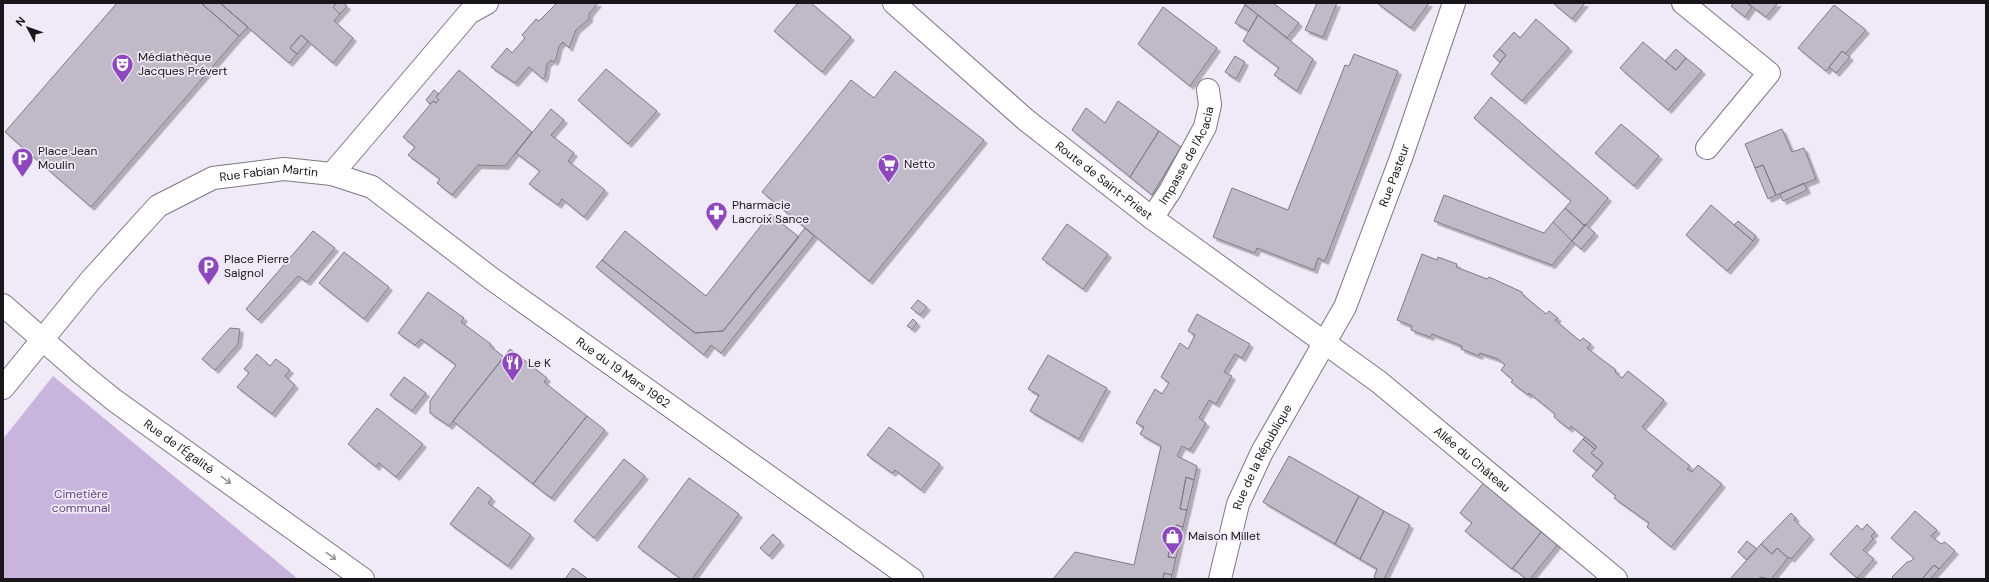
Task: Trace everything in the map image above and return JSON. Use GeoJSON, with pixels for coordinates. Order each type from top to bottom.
{"type":"FeatureCollection","features":[{"type":"Feature","properties":{"kind":"street","name":"Rue Fabian Martin"},"geometry":{"type":"LineString","coordinates":[[3,388],[90,281],[158,206],[213,178],[284,169],[332,174],[469,13],[487,3]]}},
{"type":"Feature","properties":{"kind":"street","name":"Route de Saint-Priest"},"geometry":{"type":"LineString","coordinates":[[894,3],[1026,120],[1152,218],[1325,343]]}},
{"type":"Feature","properties":{"kind":"street","name":"Rue Pasteur"},"geometry":{"type":"LineString","coordinates":[[1325,343],[1345,307],[1401,158],[1454,3]]}},
{"type":"Feature","properties":{"kind":"street"},"geometry":{"type":"LineString","coordinates":[[1683,3],[1769,73],[1707,148]]}},
{"type":"Feature","properties":{"kind":"street","name":"Impasse de l'Acacia"},"geometry":{"type":"LineString","coordinates":[[1152,218],[1170,191],[1205,127],[1210,105],[1208,90]]}},
{"type":"Feature","properties":{"kind":"street","name":"Rue du 19 Mars 1962"},"geometry":{"type":"LineString","coordinates":[[332,174],[372,187],[492,279],[912,579]]}},
{"type":"Feature","properties":{"kind":"street","name":"Rue de l'Égalité"},"geometry":{"type":"LineString","coordinates":[[3,305],[41,340],[114,400],[363,579]]}},
{"type":"Feature","properties":{"kind":"street","name":"Rue de la République"},"geometry":{"type":"LineString","coordinates":[[1220,579],[1238,504],[1262,452],[1325,343]]}},
{"type":"Feature","properties":{"kind":"street","name":"Allée du Château"},"geometry":{"type":"LineString","coordinates":[[1325,343],[1396,396],[1616,579]]}},
{"type":"Feature","properties":{"kind":"green space","name":"Cimetière communal"},"geometry":{"type":"Polygon","coordinates":[[[53,376],[298,579],[3,579],[3,439],[53,376]]]}},
{"type":"Feature","properties":{"kind":"building","name":"Médiathèque Jacques Prévert"},"geometry":{"type":"Polygon","coordinates":[[[117,3],[201,3],[239,36],[91,207],[5,132],[117,3]]]}},
{"type":"Feature","properties":{"kind":"building"},"geometry":{"type":"Polygon","coordinates":[[[201,3],[220,3],[248,27],[239,36],[201,3]]]}},
{"type":"Feature","properties":{"kind":"building"},"geometry":{"type":"Polygon","coordinates":[[[220,3],[337,3],[333,7],[340,14],[334,21],[353,38],[333,63],[301,35],[290,48],[297,54],[289,63],[220,3]]]}},
{"type":"Feature","properties":{"kind":"building"},"geometry":{"type":"Polygon","coordinates":[[[337,3],[343,3],[347,6],[340,14],[333,7],[337,3]]]}},
{"type":"Feature","properties":{"kind":"building"},"geometry":{"type":"Polygon","coordinates":[[[557,3],[598,3],[589,14],[589,19],[576,30],[569,48],[563,42],[559,46],[556,59],[554,62],[551,60],[547,64],[543,79],[529,67],[515,83],[491,67],[507,48],[512,53],[525,38],[522,35],[536,19],[539,21],[557,3]]]}},
{"type":"Feature","properties":{"kind":"building"},"geometry":{"type":"Polygon","coordinates":[[[798,3],[811,3],[851,37],[822,72],[774,31],[798,3]]]}},
{"type":"Feature","properties":{"kind":"building"},"geometry":{"type":"Polygon","coordinates":[[[1243,3],[1273,3],[1299,23],[1287,38],[1243,3]]]}},
{"type":"Feature","properties":{"kind":"building"},"geometry":{"type":"Polygon","coordinates":[[[1317,3],[1337,3],[1323,37],[1305,30],[1317,3]]]}},
{"type":"Feature","properties":{"kind":"building"},"geometry":{"type":"Polygon","coordinates":[[[1377,3],[1429,3],[1411,28],[1377,3]]]}},
{"type":"Feature","properties":{"kind":"building"},"geometry":{"type":"Polygon","coordinates":[[[1553,3],[1585,3],[1572,19],[1553,3]]]}},
{"type":"Feature","properties":{"kind":"building"},"geometry":{"type":"Polygon","coordinates":[[[1734,3],[1747,3],[1752,7],[1745,17],[1731,6],[1734,3]]]}},
{"type":"Feature","properties":{"kind":"building"},"geometry":{"type":"Polygon","coordinates":[[[1747,3],[1778,3],[1766,17],[1747,3]]]}},
{"type":"Feature","properties":{"kind":"building"},"geometry":{"type":"Polygon","coordinates":[[[1245,5],[1258,15],[1249,31],[1235,23],[1245,5]]]}},
{"type":"Feature","properties":{"kind":"building"},"geometry":{"type":"Polygon","coordinates":[[[1834,5],[1866,30],[1845,54],[1842,51],[1826,71],[1798,48],[1834,5]]]}},
{"type":"Feature","properties":{"kind":"building"},"geometry":{"type":"Polygon","coordinates":[[[1163,7],[1217,48],[1190,86],[1138,44],[1163,7]]]}},
{"type":"Feature","properties":{"kind":"building"},"geometry":{"type":"Polygon","coordinates":[[[1258,15],[1313,59],[1297,91],[1274,75],[1279,68],[1243,41],[1258,15]]]}},
{"type":"Feature","properties":{"kind":"building"},"geometry":{"type":"Polygon","coordinates":[[[1536,19],[1569,48],[1522,101],[1491,74],[1506,55],[1499,49],[1514,32],[1520,38],[1536,19]]]}},
{"type":"Feature","properties":{"kind":"building"},"geometry":{"type":"Polygon","coordinates":[[[301,35],[308,41],[297,54],[290,48],[301,35]]]}},
{"type":"Feature","properties":{"kind":"building"},"geometry":{"type":"Polygon","coordinates":[[[1643,42],[1676,70],[1686,58],[1702,71],[1668,110],[1620,68],[1643,42]]]}},
{"type":"Feature","properties":{"kind":"building"},"geometry":{"type":"Polygon","coordinates":[[[1499,49],[1506,55],[1500,62],[1493,56],[1499,49]]]}},
{"type":"Feature","properties":{"kind":"building"},"geometry":{"type":"Polygon","coordinates":[[[1676,49],[1686,58],[1676,70],[1665,61],[1676,49]]]}},
{"type":"Feature","properties":{"kind":"building"},"geometry":{"type":"Polygon","coordinates":[[[1842,51],[1850,57],[1836,73],[1829,67],[1842,51]]]}},
{"type":"Feature","properties":{"kind":"building"},"geometry":{"type":"Polygon","coordinates":[[[1354,54],[1398,71],[1325,261],[1318,258],[1314,270],[1257,248],[1255,253],[1213,237],[1232,188],[1288,210],[1345,65],[1349,66],[1354,54]]]}},
{"type":"Feature","properties":{"kind":"building"},"geometry":{"type":"Polygon","coordinates":[[[1235,56],[1245,62],[1236,79],[1225,72],[1235,56]]]}},
{"type":"Feature","properties":{"kind":"building"},"geometry":{"type":"Polygon","coordinates":[[[606,69],[657,111],[628,144],[578,100],[606,69]]]}},
{"type":"Feature","properties":{"kind":"building"},"geometry":{"type":"Polygon","coordinates":[[[459,70],[532,132],[505,166],[478,165],[452,195],[437,183],[440,179],[408,155],[415,147],[403,137],[433,101],[436,103],[439,100],[436,97],[459,70]]]}},
{"type":"Feature","properties":{"kind":"building"},"geometry":{"type":"Polygon","coordinates":[[[895,71],[984,140],[869,281],[762,192],[851,80],[874,98],[895,71]]]}},
{"type":"Feature","properties":{"kind":"building"},"geometry":{"type":"Polygon","coordinates":[[[434,90],[439,94],[436,97],[439,100],[436,103],[433,101],[430,104],[426,100],[434,90]]]}},
{"type":"Feature","properties":{"kind":"building"},"geometry":{"type":"Polygon","coordinates":[[[1491,97],[1608,198],[1585,226],[1565,208],[1571,201],[1474,118],[1491,97]]]}},
{"type":"Feature","properties":{"kind":"building"},"geometry":{"type":"Polygon","coordinates":[[[1118,101],[1159,131],[1130,177],[1072,130],[1086,108],[1105,123],[1118,101]]]}},
{"type":"Feature","properties":{"kind":"building"},"geometry":{"type":"Polygon","coordinates":[[[551,109],[564,120],[551,135],[574,153],[568,161],[605,190],[584,217],[562,199],[558,205],[529,184],[540,171],[516,153],[551,109]]]}},
{"type":"Feature","properties":{"kind":"building"},"geometry":{"type":"Polygon","coordinates":[[[1621,124],[1659,156],[1634,186],[1595,153],[1621,124]]]}},
{"type":"Feature","properties":{"kind":"building"},"geometry":{"type":"Polygon","coordinates":[[[1782,129],[1792,152],[1804,148],[1816,179],[1776,195],[1763,165],[1755,168],[1745,144],[1782,129]]]}},
{"type":"Feature","properties":{"kind":"building"},"geometry":{"type":"Polygon","coordinates":[[[1159,131],[1181,147],[1152,195],[1130,177],[1159,131]]]}},
{"type":"Feature","properties":{"kind":"building"},"geometry":{"type":"Polygon","coordinates":[[[1763,165],[1776,195],[1768,199],[1755,168],[1763,165]]]}},
{"type":"Feature","properties":{"kind":"building"},"geometry":{"type":"Polygon","coordinates":[[[1804,183],[1807,190],[1783,201],[1780,194],[1804,183]]]}},
{"type":"Feature","properties":{"kind":"building"},"geometry":{"type":"Polygon","coordinates":[[[1444,195],[1544,233],[1553,222],[1572,241],[1552,265],[1434,221],[1444,195]]]}},
{"type":"Feature","properties":{"kind":"building"},"geometry":{"type":"Polygon","coordinates":[[[1711,205],[1753,241],[1727,271],[1686,235],[1711,205]]]}},
{"type":"Feature","properties":{"kind":"building"},"geometry":{"type":"Polygon","coordinates":[[[1565,208],[1585,226],[1572,241],[1553,222],[1565,208]]]}},
{"type":"Feature","properties":{"kind":"building"},"geometry":{"type":"Polygon","coordinates":[[[770,214],[799,237],[723,331],[695,333],[602,260],[625,231],[706,296],[770,214]]]}},
{"type":"Feature","properties":{"kind":"building"},"geometry":{"type":"Polygon","coordinates":[[[1738,221],[1756,236],[1753,241],[1734,225],[1738,221]]]}},
{"type":"Feature","properties":{"kind":"building"},"geometry":{"type":"Polygon","coordinates":[[[1067,224],[1108,254],[1083,289],[1042,259],[1067,224]]]}},
{"type":"Feature","properties":{"kind":"building"},"geometry":{"type":"Polygon","coordinates":[[[1585,224],[1595,233],[1581,249],[1572,241],[1585,224]]]}},
{"type":"Feature","properties":{"kind":"building"},"geometry":{"type":"Polygon","coordinates":[[[805,228],[814,236],[721,353],[711,345],[704,355],[596,267],[602,260],[695,333],[723,331],[805,228]]]}},
{"type":"Feature","properties":{"kind":"building"},"geometry":{"type":"Polygon","coordinates":[[[313,231],[335,248],[307,282],[298,276],[258,320],[246,309],[313,231]]]}},
{"type":"Feature","properties":{"kind":"building"},"geometry":{"type":"Polygon","coordinates":[[[344,252],[389,287],[364,319],[319,283],[344,252]]]}},
{"type":"Feature","properties":{"kind":"building"},"geometry":{"type":"Polygon","coordinates":[[[1422,254],[1437,260],[1438,257],[1457,264],[1456,267],[1487,279],[1489,277],[1522,292],[1522,294],[1546,314],[1549,311],[1558,318],[1555,320],[1580,341],[1583,338],[1591,344],[1587,348],[1616,370],[1615,372],[1622,378],[1628,371],[1664,400],[1642,427],[1690,466],[1687,469],[1692,472],[1698,465],[1722,484],[1671,547],[1647,527],[1649,523],[1614,498],[1616,496],[1592,476],[1603,463],[1591,453],[1597,447],[1571,426],[1569,429],[1554,417],[1555,414],[1529,393],[1528,395],[1511,382],[1513,380],[1501,370],[1505,365],[1498,359],[1480,353],[1479,356],[1461,349],[1462,346],[1432,334],[1430,337],[1411,330],[1412,326],[1397,320],[1422,254]]]}},
{"type":"Feature","properties":{"kind":"building"},"geometry":{"type":"Polygon","coordinates":[[[428,292],[464,318],[461,322],[491,344],[490,346],[504,357],[449,426],[430,413],[430,401],[456,365],[421,339],[415,345],[398,333],[428,292]]]}},
{"type":"Feature","properties":{"kind":"building"},"geometry":{"type":"Polygon","coordinates":[[[918,300],[927,307],[920,315],[911,308],[918,300]]]}},
{"type":"Feature","properties":{"kind":"building"},"geometry":{"type":"Polygon","coordinates":[[[1197,314],[1250,344],[1242,358],[1235,354],[1224,372],[1232,376],[1216,404],[1209,400],[1199,418],[1206,423],[1190,450],[1182,446],[1177,456],[1197,466],[1194,480],[1186,477],[1180,509],[1187,510],[1183,527],[1176,525],[1168,557],[1176,558],[1172,575],[1164,573],[1163,579],[1053,579],[1075,552],[1134,565],[1161,446],[1140,434],[1144,427],[1136,423],[1155,389],[1162,394],[1169,383],[1161,377],[1180,343],[1188,349],[1195,335],[1188,331],[1197,314]]]}},
{"type":"Feature","properties":{"kind":"building"},"geometry":{"type":"Polygon","coordinates":[[[913,319],[917,323],[912,329],[907,326],[913,319]]]}},
{"type":"Feature","properties":{"kind":"building"},"geometry":{"type":"Polygon","coordinates":[[[230,328],[240,329],[238,344],[215,370],[202,359],[230,328]]]}},
{"type":"Feature","properties":{"kind":"building"},"geometry":{"type":"Polygon","coordinates":[[[510,349],[547,378],[544,382],[587,416],[533,484],[453,421],[510,349]]]}},
{"type":"Feature","properties":{"kind":"building"},"geometry":{"type":"Polygon","coordinates":[[[257,354],[270,366],[276,359],[290,370],[285,376],[295,385],[272,414],[237,387],[249,373],[244,369],[257,354]]]}},
{"type":"Feature","properties":{"kind":"building"},"geometry":{"type":"Polygon","coordinates":[[[1048,355],[1107,388],[1079,439],[1030,411],[1039,395],[1028,389],[1048,355]]]}},
{"type":"Feature","properties":{"kind":"building"},"geometry":{"type":"Polygon","coordinates":[[[404,377],[426,393],[412,411],[390,395],[404,377]]]}},
{"type":"Feature","properties":{"kind":"building"},"geometry":{"type":"Polygon","coordinates":[[[377,408],[423,444],[396,477],[379,463],[376,467],[348,444],[377,408]]]}},
{"type":"Feature","properties":{"kind":"building"},"geometry":{"type":"Polygon","coordinates":[[[587,416],[605,430],[551,498],[533,484],[587,416]]]}},
{"type":"Feature","properties":{"kind":"building"},"geometry":{"type":"Polygon","coordinates":[[[889,427],[940,464],[921,490],[895,470],[892,473],[867,455],[889,427]]]}},
{"type":"Feature","properties":{"kind":"building"},"geometry":{"type":"Polygon","coordinates":[[[1585,437],[1597,447],[1595,449],[1583,439],[1585,437]]]}},
{"type":"Feature","properties":{"kind":"building"},"geometry":{"type":"Polygon","coordinates":[[[1583,439],[1595,449],[1591,453],[1603,463],[1597,471],[1573,451],[1583,439]]]}},
{"type":"Feature","properties":{"kind":"building"},"geometry":{"type":"Polygon","coordinates":[[[1289,456],[1359,496],[1335,544],[1263,502],[1289,456]]]}},
{"type":"Feature","properties":{"kind":"building"},"geometry":{"type":"Polygon","coordinates":[[[624,459],[645,476],[594,538],[574,521],[624,459]]]}},
{"type":"Feature","properties":{"kind":"building"},"geometry":{"type":"Polygon","coordinates":[[[1186,477],[1194,480],[1187,510],[1180,509],[1186,477]]]}},
{"type":"Feature","properties":{"kind":"building"},"geometry":{"type":"Polygon","coordinates":[[[689,478],[739,514],[692,579],[681,579],[638,547],[689,478]]]}},
{"type":"Feature","properties":{"kind":"building"},"geometry":{"type":"Polygon","coordinates":[[[1484,482],[1542,531],[1512,569],[1465,531],[1472,523],[1460,513],[1484,482]]]}},
{"type":"Feature","properties":{"kind":"building"},"geometry":{"type":"Polygon","coordinates":[[[478,487],[492,498],[488,503],[531,535],[508,566],[450,524],[478,487]]]}},
{"type":"Feature","properties":{"kind":"building"},"geometry":{"type":"Polygon","coordinates":[[[1359,496],[1384,511],[1360,559],[1335,544],[1359,496]]]}},
{"type":"Feature","properties":{"kind":"building"},"geometry":{"type":"Polygon","coordinates":[[[1384,511],[1410,525],[1384,579],[1377,579],[1374,577],[1377,569],[1360,559],[1384,511]]]}},
{"type":"Feature","properties":{"kind":"building"},"geometry":{"type":"Polygon","coordinates":[[[1915,511],[1937,530],[1931,536],[1941,544],[1945,542],[1955,551],[1939,569],[1934,565],[1922,579],[1894,579],[1892,577],[1907,562],[1914,558],[1891,538],[1915,511]]]}},
{"type":"Feature","properties":{"kind":"building"},"geometry":{"type":"Polygon","coordinates":[[[1791,513],[1796,518],[1794,520],[1811,536],[1791,559],[1777,548],[1772,554],[1761,544],[1791,513]]]}},
{"type":"Feature","properties":{"kind":"building"},"geometry":{"type":"Polygon","coordinates":[[[1867,524],[1875,532],[1871,536],[1873,539],[1863,550],[1874,559],[1857,578],[1830,554],[1857,525],[1862,530],[1867,524]]]}},
{"type":"Feature","properties":{"kind":"building"},"geometry":{"type":"Polygon","coordinates":[[[1176,525],[1183,527],[1176,558],[1168,557],[1176,525]]]}},
{"type":"Feature","properties":{"kind":"building"},"geometry":{"type":"Polygon","coordinates":[[[1542,531],[1558,544],[1530,579],[1526,579],[1513,568],[1542,531]]]}},
{"type":"Feature","properties":{"kind":"building"},"geometry":{"type":"Polygon","coordinates":[[[773,534],[781,542],[769,556],[760,548],[773,534]]]}},
{"type":"Feature","properties":{"kind":"building"},"geometry":{"type":"Polygon","coordinates":[[[1747,541],[1757,549],[1747,560],[1738,552],[1747,541]]]}},
{"type":"Feature","properties":{"kind":"building"},"geometry":{"type":"Polygon","coordinates":[[[1761,544],[1772,554],[1777,548],[1788,558],[1771,579],[1760,577],[1759,579],[1730,579],[1761,544]]]}},
{"type":"Feature","properties":{"kind":"building"},"geometry":{"type":"Polygon","coordinates":[[[1934,565],[1939,569],[1930,579],[1922,579],[1934,565]]]}},
{"type":"Feature","properties":{"kind":"building"},"geometry":{"type":"Polygon","coordinates":[[[573,568],[588,579],[565,579],[573,568]]]}},
{"type":"Feature","properties":{"kind":"building"},"geometry":{"type":"Polygon","coordinates":[[[1164,573],[1172,575],[1171,579],[1163,579],[1164,573]]]}},
{"type":"Feature","properties":{"kind":"place","name":"Médiathèque Jacques Prévert"},"geometry":{"type":"Point","coordinates":[122,84]}},
{"type":"Feature","properties":{"kind":"place","name":"Place Jean Moulin"},"geometry":{"type":"Point","coordinates":[23,178]}},
{"type":"Feature","properties":{"kind":"place","name":"Netto"},"geometry":{"type":"Point","coordinates":[889,184]}},
{"type":"Feature","properties":{"kind":"place","name":"Pharmacie Lacroix Sance"},"geometry":{"type":"Point","coordinates":[717,232]}},
{"type":"Feature","properties":{"kind":"place","name":"Place Pierre Saignol"},"geometry":{"type":"Point","coordinates":[208,286]}},
{"type":"Feature","properties":{"kind":"place","name":"Le K"},"geometry":{"type":"Point","coordinates":[512,382]}},
{"type":"Feature","properties":{"kind":"place","name":"Maison Millet"},"geometry":{"type":"Point","coordinates":[1172,556]}}]}
